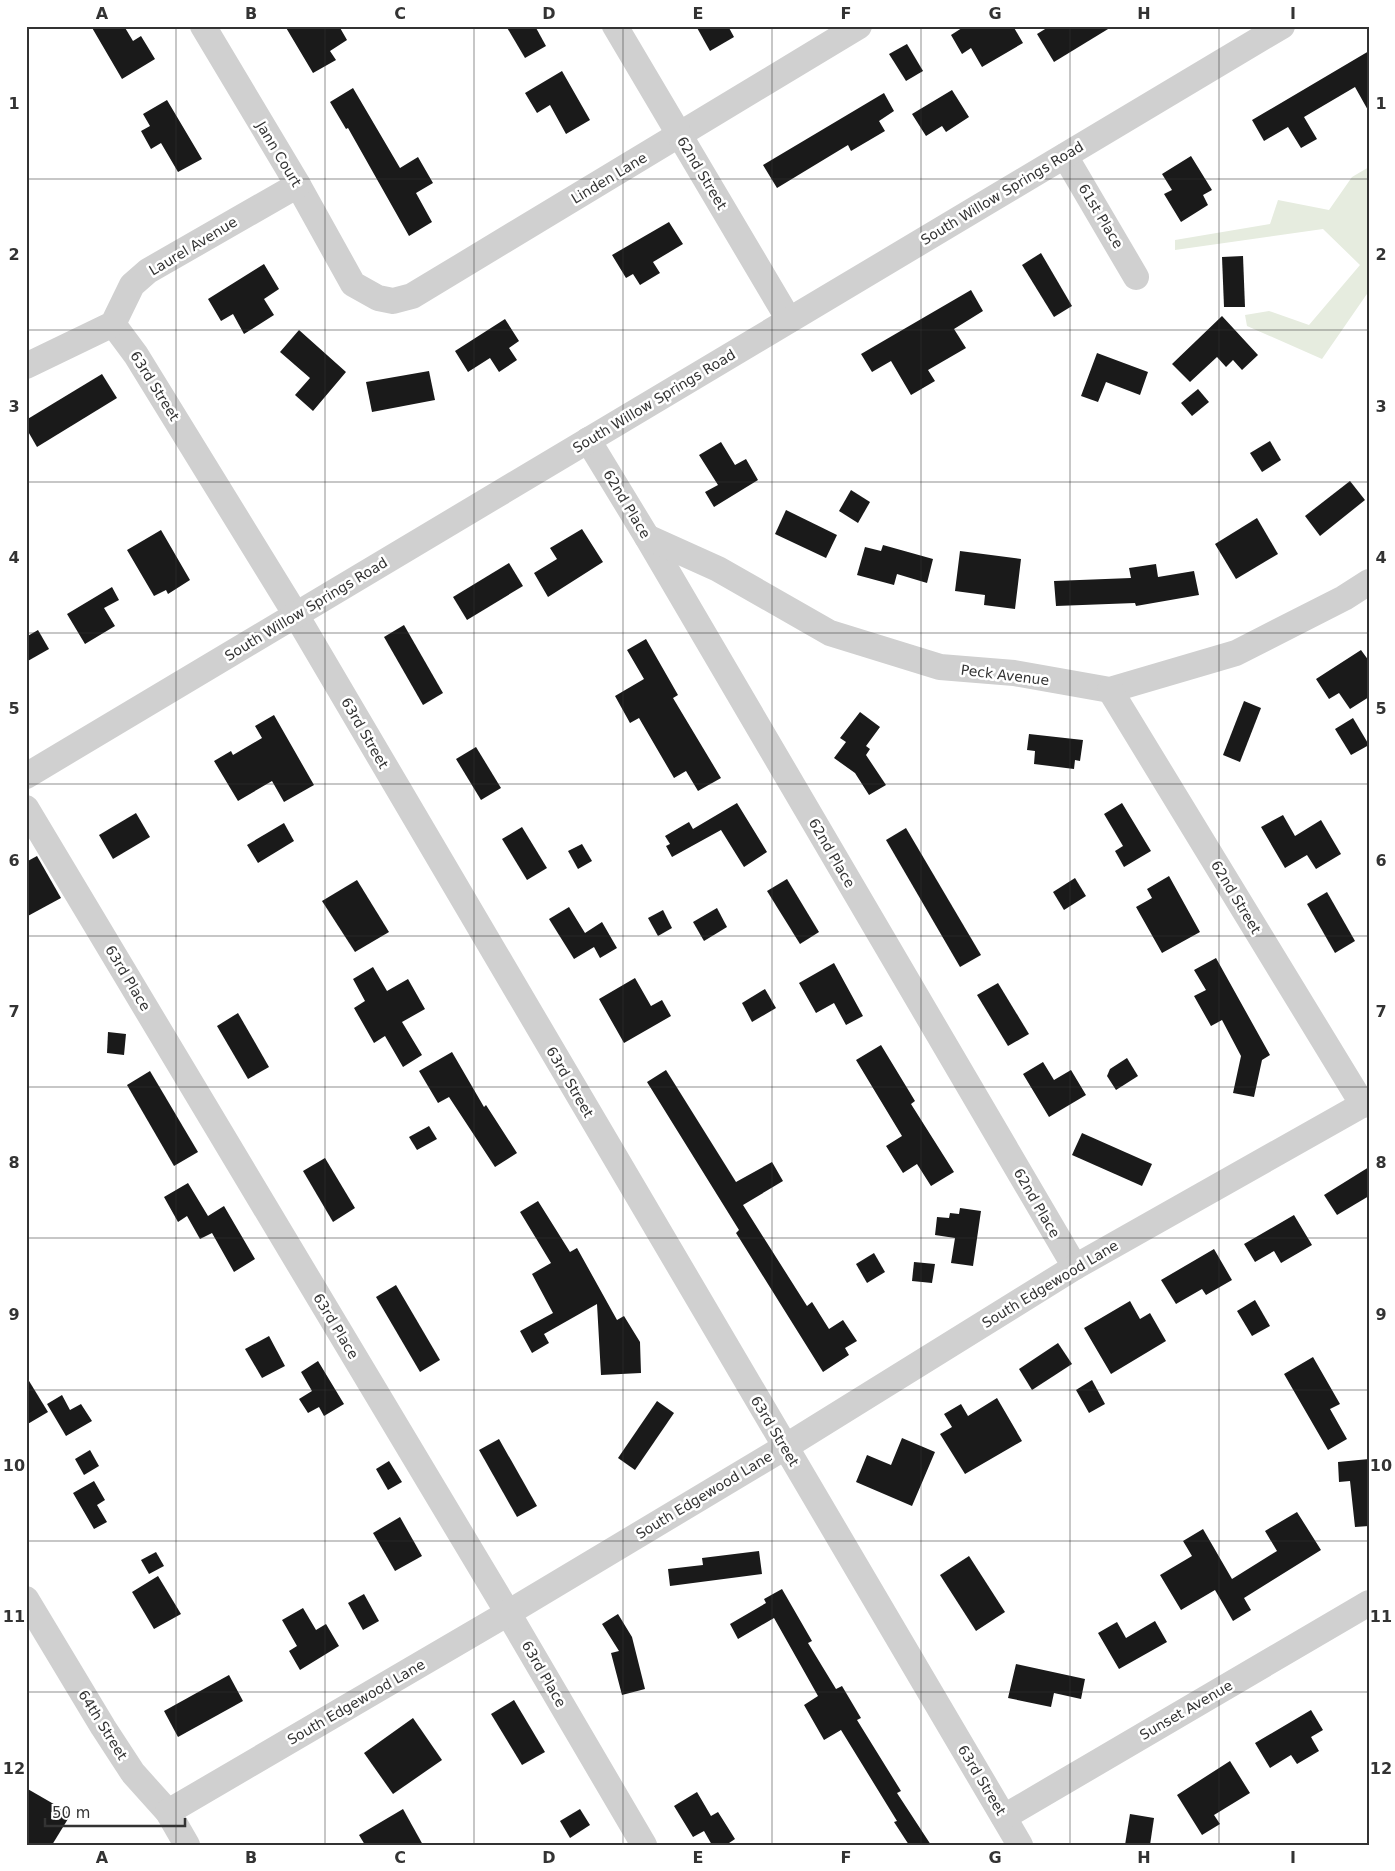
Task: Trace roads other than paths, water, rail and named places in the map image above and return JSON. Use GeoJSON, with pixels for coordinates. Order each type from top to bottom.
{"type":"FeatureCollection","features":[{"type":"Feature","properties":{"kind":"street","name":"Jann Court"},"geometry":{"type":"LineString","coordinates":[[203,26],[298,185],[353,284]]}},
{"type":"Feature","properties":{"kind":"street","name":"62nd Street"},"geometry":{"type":"LineString","coordinates":[[615,26],[789,320]]}},
{"type":"Feature","properties":{"kind":"street","name":"Linden Lane"},"geometry":{"type":"LineString","coordinates":[[353,284],[378,298],[393,301],[412,296],[859,26]]}},
{"type":"Feature","properties":{"kind":"street","name":"South Willow Springs Road"},"geometry":{"type":"LineString","coordinates":[[26,776],[1282,26]]}},
{"type":"Feature","properties":{"kind":"street","name":"61st Place"},"geometry":{"type":"LineString","coordinates":[[1065,156],[1136,277]]}},
{"type":"Feature","properties":{"kind":"street","name":"Laurel Avenue"},"geometry":{"type":"LineString","coordinates":[[113,324],[132,285],[148,271],[298,185]]}},
{"type":"Feature","properties":{"kind":"street"},"geometry":{"type":"LineString","coordinates":[[26,366],[113,324]]}},
{"type":"Feature","properties":{"kind":"street","name":"63rd Street"},"geometry":{"type":"LineString","coordinates":[[113,324],[136,355],[296,615],[1020,1845]]}},
{"type":"Feature","properties":{"kind":"street","name":"62nd Place"},"geometry":{"type":"LineString","coordinates":[[588,440],[647,537],[1075,1267]]}},
{"type":"Feature","properties":{"kind":"street","name":"Peck Avenue"},"geometry":{"type":"LineString","coordinates":[[647,537],[718,570],[830,633],[940,667],[1014,673],[1110,690],[1236,653],[1344,598],[1369,582]]}},
{"type":"Feature","properties":{"kind":"street","name":"62nd Street"},"geometry":{"type":"LineString","coordinates":[[1110,690],[1366,1103]]}},
{"type":"Feature","properties":{"kind":"street","name":"63rd Place"},"geometry":{"type":"LineString","coordinates":[[26,808],[508,1613],[644,1845]]}},
{"type":"Feature","properties":{"kind":"street","name":"South Edgewood Lane"},"geometry":{"type":"LineString","coordinates":[[168,1812],[508,1613],[785,1447],[1075,1267],[1366,1103]]}},
{"type":"Feature","properties":{"kind":"street","name":"64th Street"},"geometry":{"type":"LineString","coordinates":[[26,1599],[133,1773],[168,1812],[187,1845]]}},
{"type":"Feature","properties":{"kind":"street","name":"Sunset Avenue"},"geometry":{"type":"LineString","coordinates":[[1004,1817],[1369,1603]]}}]}
